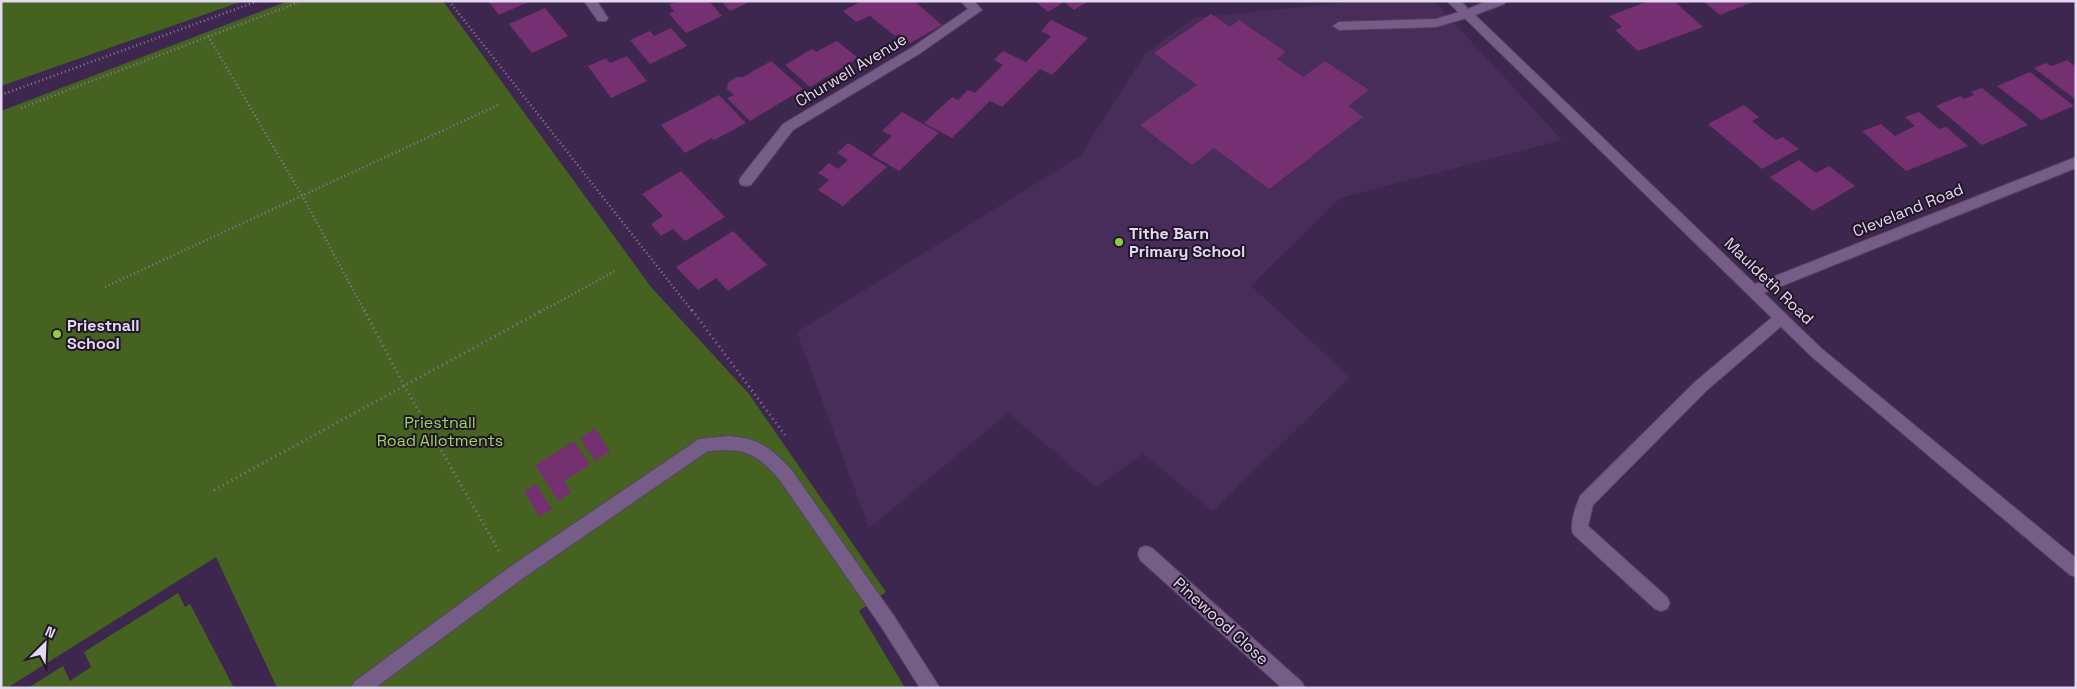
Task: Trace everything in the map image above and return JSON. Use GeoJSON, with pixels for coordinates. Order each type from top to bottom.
{"type":"FeatureCollection","features":[{"type":"Feature","properties":{"kind":"street"},"geometry":{"type":"LineString","coordinates":[[590,1],[602,18]]}},
{"type":"Feature","properties":{"kind":"street","name":"Churwell Avenue"},"geometry":{"type":"LineString","coordinates":[[746,181],[788,127],[915,51],[976,10],[967,1]]}},
{"type":"Feature","properties":{"kind":"street","name":"Mauldeth Road"},"geometry":{"type":"LineString","coordinates":[[1453,1],[1817,353],[2076,569]]}},
{"type":"Feature","properties":{"kind":"street"},"geometry":{"type":"LineString","coordinates":[[1339,26],[1436,23],[1500,1]]}},
{"type":"Feature","properties":{"kind":"street","name":"Cleveland Road"},"geometry":{"type":"LineString","coordinates":[[1753,291],[2076,162]]}},
{"type":"Feature","properties":{"kind":"street"},"geometry":{"type":"LineString","coordinates":[[1661,603],[1580,529],[1586,502],[1702,386],[1781,318]]}},
{"type":"Feature","properties":{"kind":"street"},"geometry":{"type":"LineString","coordinates":[[360,688],[513,575],[705,444],[724,442],[746,445],[767,454],[785,474],[888,622],[931,688]]}},
{"type":"Feature","properties":{"kind":"street","name":"Pinewood Close"},"geometry":{"type":"LineString","coordinates":[[1146,554],[1296,688]]}},
{"type":"Feature","properties":{"kind":"path"},"geometry":{"type":"LineString","coordinates":[[1,94],[258,1]]}},
{"type":"Feature","properties":{"kind":"path"},"geometry":{"type":"LineString","coordinates":[[21,108],[302,1]]}},
{"type":"Feature","properties":{"kind":"path"},"geometry":{"type":"LineString","coordinates":[[449,1],[715,340],[791,443]]}},
{"type":"Feature","properties":{"kind":"path"},"geometry":{"type":"LineString","coordinates":[[208,36],[303,197],[405,387],[513,575]]}},
{"type":"Feature","properties":{"kind":"path"},"geometry":{"type":"LineString","coordinates":[[105,287],[303,197],[500,104]]}},
{"type":"Feature","properties":{"kind":"path"},"geometry":{"type":"LineString","coordinates":[[214,490],[615,271]]}},
{"type":"Feature","properties":{"kind":"shaded area","name":"Tithe Barn Primary School"},"geometry":{"type":"Polygon","coordinates":[[[1361,1],[1434,1],[1562,140],[1340,198],[1251,286],[1350,377],[1213,511],[1143,454],[1096,487],[1008,413],[869,528],[797,332],[1080,156],[1145,54],[1194,18],[1361,1]]]}},
{"type":"Feature","properties":{"kind":"green space"},"geometry":{"type":"Polygon","coordinates":[[[1,1],[243,1],[1,86],[1,1]]]}},
{"type":"Feature","properties":{"kind":"green space","name":"Priestnall Road Allotments"},"geometry":{"type":"Polygon","coordinates":[[[288,1],[443,1],[651,287],[749,394],[886,592],[859,611],[905,688],[277,688],[216,557],[7,688],[1,688],[1,111],[288,1]]]}},
{"type":"Feature","properties":{"kind":"green space"},"geometry":{"type":"Polygon","coordinates":[[[178,593],[185,607],[190,604],[234,688],[28,688],[63,666],[70,681],[91,667],[84,652],[178,593]]]}},
{"type":"Feature","properties":{"kind":"building"},"geometry":{"type":"Polygon","coordinates":[[[488,1],[530,1],[499,15],[488,1]]]}},
{"type":"Feature","properties":{"kind":"building"},"geometry":{"type":"Polygon","coordinates":[[[678,1],[709,1],[722,16],[686,33],[669,14],[674,11],[669,5],[678,1]]]}},
{"type":"Feature","properties":{"kind":"building"},"geometry":{"type":"Polygon","coordinates":[[[721,1],[752,1],[730,11],[721,1]]]}},
{"type":"Feature","properties":{"kind":"building"},"geometry":{"type":"Polygon","coordinates":[[[861,1],[914,1],[942,25],[910,43],[899,34],[895,36],[870,16],[856,22],[843,11],[861,1]]]}},
{"type":"Feature","properties":{"kind":"building"},"geometry":{"type":"Polygon","coordinates":[[[1037,1],[1089,1],[1074,10],[1064,2],[1048,12],[1037,1]]]}},
{"type":"Feature","properties":{"kind":"building"},"geometry":{"type":"Polygon","coordinates":[[[1649,1],[1674,1],[1703,27],[1638,51],[1615,30],[1622,27],[1609,16],[1649,1]]]}},
{"type":"Feature","properties":{"kind":"building"},"geometry":{"type":"Polygon","coordinates":[[[1703,1],[1755,1],[1720,15],[1703,1]]]}},
{"type":"Feature","properties":{"kind":"building"},"geometry":{"type":"Polygon","coordinates":[[[545,8],[568,36],[532,53],[509,24],[545,8]]]}},
{"type":"Feature","properties":{"kind":"building"},"geometry":{"type":"Polygon","coordinates":[[[1211,14],[1230,27],[1239,20],[1286,52],[1277,59],[1303,77],[1325,61],[1369,90],[1348,106],[1363,117],[1269,189],[1214,148],[1192,165],[1140,125],[1197,85],[1154,53],[1211,14]]]}},
{"type":"Feature","properties":{"kind":"building"},"geometry":{"type":"Polygon","coordinates":[[[1051,20],[1088,38],[1052,75],[1040,69],[1002,107],[990,101],[952,138],[924,123],[952,97],[958,100],[968,90],[975,93],[1003,65],[994,60],[1003,51],[1026,62],[1051,36],[1041,31],[1051,20]]]}},
{"type":"Feature","properties":{"kind":"building"},"geometry":{"type":"Polygon","coordinates":[[[671,28],[687,46],[650,64],[630,40],[650,31],[654,36],[671,28]]]}},
{"type":"Feature","properties":{"kind":"building"},"geometry":{"type":"Polygon","coordinates":[[[837,41],[858,58],[810,87],[785,65],[812,49],[816,52],[837,41]]]}},
{"type":"Feature","properties":{"kind":"building"},"geometry":{"type":"Polygon","coordinates":[[[627,56],[647,81],[611,98],[588,66],[606,58],[610,63],[627,56]]]}},
{"type":"Feature","properties":{"kind":"building"},"geometry":{"type":"Polygon","coordinates":[[[2067,60],[2076,67],[2076,100],[2034,68],[2046,63],[2052,66],[2067,60]]]}},
{"type":"Feature","properties":{"kind":"building"},"geometry":{"type":"Polygon","coordinates":[[[771,61],[803,89],[750,121],[727,98],[734,95],[727,89],[728,83],[736,77],[743,77],[771,61]]]}},
{"type":"Feature","properties":{"kind":"building"},"geometry":{"type":"Polygon","coordinates":[[[2030,72],[2074,106],[2041,120],[1997,86],[2030,72]]]}},
{"type":"Feature","properties":{"kind":"building"},"geometry":{"type":"Polygon","coordinates":[[[1982,88],[2028,125],[1982,145],[1936,106],[1960,96],[1964,99],[1974,95],[1971,92],[1982,88]]]}},
{"type":"Feature","properties":{"kind":"building"},"geometry":{"type":"Polygon","coordinates":[[[719,95],[746,123],[714,140],[712,138],[685,153],[661,125],[719,95]]]}},
{"type":"Feature","properties":{"kind":"building"},"geometry":{"type":"Polygon","coordinates":[[[1744,105],[1759,117],[1752,121],[1764,131],[1776,140],[1783,137],[1799,149],[1762,169],[1708,124],[1744,105]]]}},
{"type":"Feature","properties":{"kind":"building"},"geometry":{"type":"Polygon","coordinates":[[[902,112],[939,133],[899,171],[872,155],[892,136],[882,131],[902,112]]]}},
{"type":"Feature","properties":{"kind":"building"},"geometry":{"type":"Polygon","coordinates":[[[1919,112],[1939,129],[1946,127],[1968,146],[1906,171],[1862,131],[1881,124],[1895,136],[1915,126],[1905,117],[1919,112]]]}},
{"type":"Feature","properties":{"kind":"building"},"geometry":{"type":"Polygon","coordinates":[[[848,143],[887,167],[843,206],[818,190],[829,180],[818,173],[829,163],[838,169],[848,160],[837,153],[848,143]]]}},
{"type":"Feature","properties":{"kind":"building"},"geometry":{"type":"Polygon","coordinates":[[[1799,160],[1816,173],[1829,166],[1855,186],[1813,211],[1770,177],[1799,160]]]}},
{"type":"Feature","properties":{"kind":"building"},"geometry":{"type":"Polygon","coordinates":[[[681,171],[725,217],[685,241],[673,229],[661,236],[651,224],[663,216],[642,194],[681,171]]]}},
{"type":"Feature","properties":{"kind":"building"},"geometry":{"type":"Polygon","coordinates":[[[733,231],[767,265],[728,291],[716,278],[698,290],[676,267],[733,231]]]}},
{"type":"Feature","properties":{"kind":"building"},"geometry":{"type":"Polygon","coordinates":[[[595,428],[610,452],[595,461],[580,438],[595,428]]]}},
{"type":"Feature","properties":{"kind":"building"},"geometry":{"type":"Polygon","coordinates":[[[574,441],[590,465],[564,481],[571,493],[558,501],[535,465],[574,441]]]}},
{"type":"Feature","properties":{"kind":"building"},"geometry":{"type":"Polygon","coordinates":[[[536,484],[552,509],[539,517],[524,491],[536,484]]]}},
{"type":"Feature","properties":{"kind":"place","name":"Tithe Barn Primary School"},"geometry":{"type":"Point","coordinates":[1119,242]}},
{"type":"Feature","properties":{"kind":"place","name":"Priestnall School"},"geometry":{"type":"Point","coordinates":[57,334]}}]}
